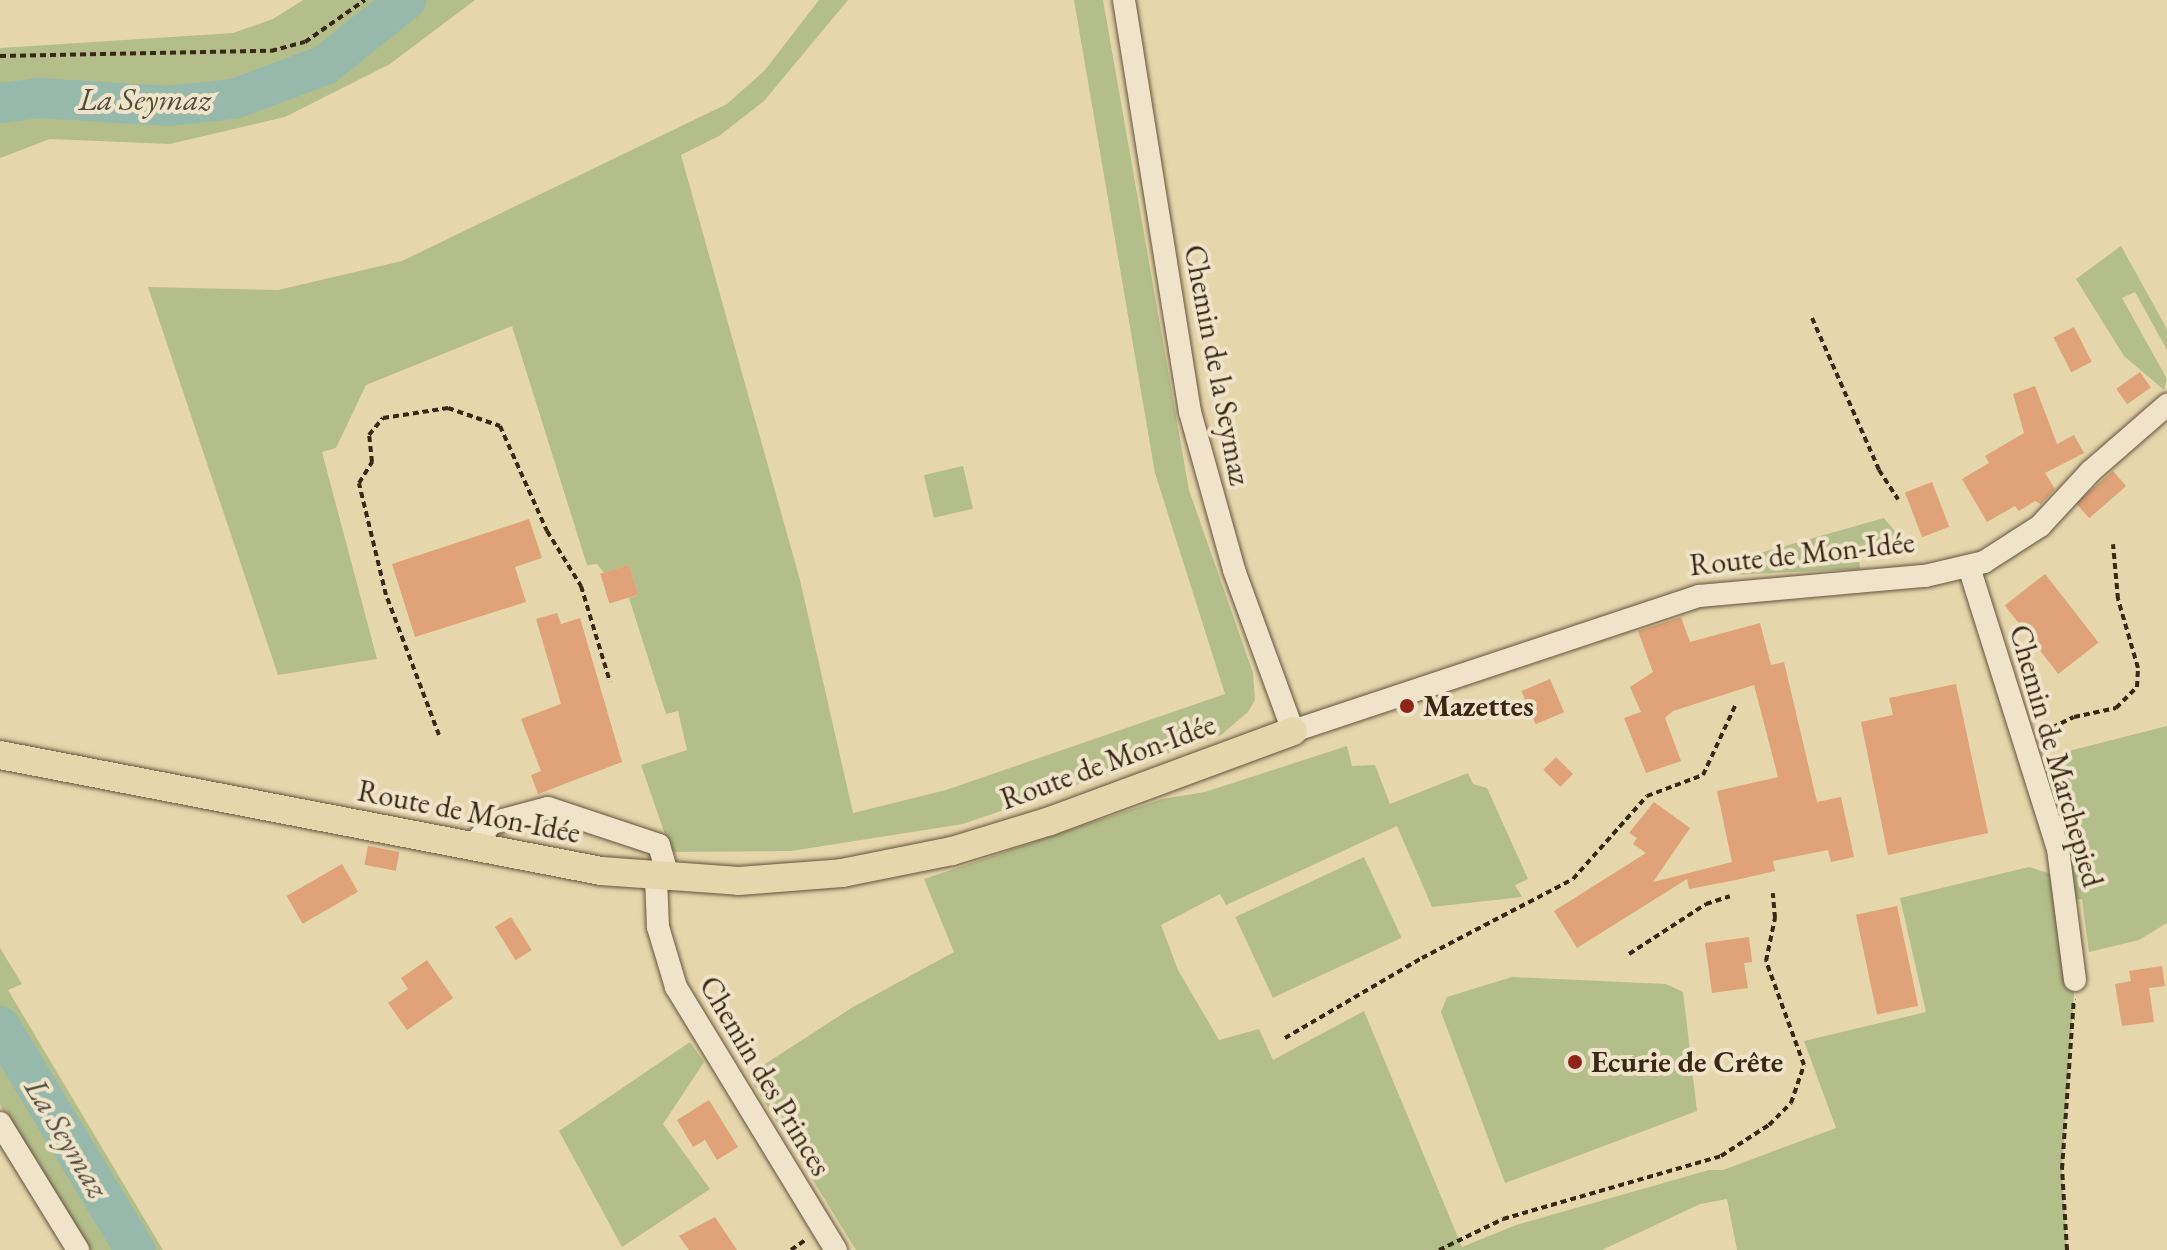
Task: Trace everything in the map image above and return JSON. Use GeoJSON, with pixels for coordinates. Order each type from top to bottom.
{"type":"FeatureCollection","features":[{"type":"Feature","properties":{"kind":"main road","name":"Route de Mon-Idée"},"geometry":{"type":"LineString","coordinates":[[0,755],[471,847],[662,878],[801,878],[952,851],[1050,821],[1293,731]]}},
{"type":"Feature","properties":{"kind":"street","name":"Chemin de la Seymaz"},"geometry":{"type":"LineString","coordinates":[[1124,0],[1190,412],[1234,570],[1293,731]]}},
{"type":"Feature","properties":{"kind":"street","name":"Route de Mon-Idée"},"geometry":{"type":"LineString","coordinates":[[1293,731],[1699,596],[1969,567],[2040,526],[2084,478],[2167,405]]}},
{"type":"Feature","properties":{"kind":"street","name":"Chemin de Marchepied"},"geometry":{"type":"LineString","coordinates":[[1969,567],[2058,849],[2075,980]]}},
{"type":"Feature","properties":{"kind":"street","name":"Chemin des Princes"},"geometry":{"type":"LineString","coordinates":[[471,847],[492,823],[548,808],[659,845],[662,878],[658,927],[676,987],[836,1250]]}},
{"type":"Feature","properties":{"kind":"street"},"geometry":{"type":"LineString","coordinates":[[0,1123],[78,1250]]}},
{"type":"Feature","properties":{"kind":"path"},"geometry":{"type":"LineString","coordinates":[[0,56],[271,51],[305,42],[365,0]]}},
{"type":"Feature","properties":{"kind":"path"},"geometry":{"type":"LineString","coordinates":[[1812,318],[1879,470],[1898,499]]}},
{"type":"Feature","properties":{"kind":"path"},"geometry":{"type":"LineString","coordinates":[[439,735],[386,595],[359,483],[372,462],[369,435],[383,418],[448,408],[500,426],[547,531],[581,586],[610,682]]}},
{"type":"Feature","properties":{"kind":"path"},"geometry":{"type":"LineString","coordinates":[[2025,746],[2065,720],[2116,708],[2137,687],[2138,668],[2118,599],[2113,544]]}},
{"type":"Feature","properties":{"kind":"path"},"geometry":{"type":"LineString","coordinates":[[1285,1038],[1422,958],[1573,879],[1647,796],[1703,775],[1736,704]]}},
{"type":"Feature","properties":{"kind":"path"},"geometry":{"type":"LineString","coordinates":[[1439,1250],[1503,1219],[1721,1156],[1769,1125],[1791,1103],[1804,1065],[1766,961],[1775,918],[1773,893]]}},
{"type":"Feature","properties":{"kind":"path"},"geometry":{"type":"LineString","coordinates":[[1629,954],[1706,904],[1730,896]]}},
{"type":"Feature","properties":{"kind":"path"},"geometry":{"type":"LineString","coordinates":[[2067,1250],[2062,1169],[2075,980]]}},
{"type":"Feature","properties":{"kind":"green space"},"geometry":{"type":"Polygon","coordinates":[[[303,0],[475,0],[390,64],[285,117],[170,144],[50,139],[0,158],[0,48],[233,33],[273,19],[303,0]]]}},
{"type":"Feature","properties":{"kind":"green space"},"geometry":{"type":"Polygon","coordinates":[[[819,0],[848,0],[764,101],[719,136],[681,155],[800,580],[853,813],[946,790],[1225,694],[1155,473],[1074,0],[1103,0],[1189,490],[1253,673],[1255,700],[1248,712],[1221,735],[963,824],[791,851],[671,852],[641,765],[687,750],[678,711],[666,714],[629,598],[638,595],[629,565],[604,573],[597,564],[587,565],[512,326],[366,385],[336,448],[322,452],[377,659],[278,675],[148,287],[278,290],[402,261],[727,104],[765,70],[819,0]]]}},
{"type":"Feature","properties":{"kind":"green space"},"geometry":{"type":"Polygon","coordinates":[[[2121,246],[2167,329],[2167,350],[2135,292],[2122,298],[2167,379],[2164,390],[2124,356],[2076,279],[2121,246]]]}},
{"type":"Feature","properties":{"kind":"green space"},"geometry":{"type":"Polygon","coordinates":[[[963,466],[973,509],[934,518],[924,475],[963,466]]]}},
{"type":"Feature","properties":{"kind":"green space"},"geometry":{"type":"Polygon","coordinates":[[[1884,518],[1902,540],[1858,549],[1860,569],[1732,575],[1753,555],[1884,518]]]}},
{"type":"Feature","properties":{"kind":"green space"},"geometry":{"type":"Polygon","coordinates":[[[2167,726],[2167,923],[2139,940],[2089,952],[2082,899],[2076,900],[2042,766],[2061,753],[2167,726]]]}},
{"type":"Feature","properties":{"kind":"green space"},"geometry":{"type":"Polygon","coordinates":[[[1347,746],[1352,766],[1375,765],[1390,804],[1468,773],[1473,784],[1487,788],[1528,879],[1515,885],[1522,897],[1432,907],[1397,826],[1226,905],[1220,894],[1161,925],[1178,970],[1219,1040],[1259,1029],[1273,1060],[1364,1011],[1462,1247],[1516,1225],[1709,1170],[1723,1170],[1836,1128],[1804,1041],[1926,1012],[1900,898],[2029,867],[2055,875],[2075,980],[2062,1169],[2067,1250],[1737,1250],[1727,1199],[1700,1204],[1602,1250],[856,1250],[748,1075],[853,1007],[954,952],[924,879],[1162,799],[1205,792],[1347,746]]]}},
{"type":"Feature","properties":{"kind":"green space"},"geometry":{"type":"Polygon","coordinates":[[[1364,857],[1402,938],[1273,998],[1235,917],[1364,857]]]}},
{"type":"Feature","properties":{"kind":"green space"},"geometry":{"type":"Polygon","coordinates":[[[0,948],[22,984],[8,990],[163,1250],[89,1250],[0,1105],[0,948]]]}},
{"type":"Feature","properties":{"kind":"green space","name":"Ecurie de Crête"},"geometry":{"type":"Polygon","coordinates":[[[1512,977],[1666,984],[1683,992],[1697,1111],[1505,1183],[1441,1012],[1447,997],[1512,977]]]}},
{"type":"Feature","properties":{"kind":"green space"},"geometry":{"type":"Polygon","coordinates":[[[690,1042],[704,1062],[663,1124],[710,1189],[622,1247],[559,1131],[690,1042]]]}},
{"type":"Feature","properties":{"kind":"building"},"geometry":{"type":"Polygon","coordinates":[[[2074,327],[2092,362],[2071,372],[2054,337],[2074,327]]]}},
{"type":"Feature","properties":{"kind":"building"},"geometry":{"type":"Polygon","coordinates":[[[2140,372],[2151,388],[2127,404],[2116,389],[2140,372]]]}},
{"type":"Feature","properties":{"kind":"building"},"geometry":{"type":"Polygon","coordinates":[[[2035,386],[2057,444],[2074,435],[2084,453],[2045,473],[2055,489],[2041,504],[2035,501],[2019,511],[2015,506],[1987,522],[1962,479],[1989,463],[1985,456],[2024,433],[2013,394],[2035,386]]]}},
{"type":"Feature","properties":{"kind":"building"},"geometry":{"type":"Polygon","coordinates":[[[2113,471],[2126,486],[2089,518],[2076,503],[2113,471]]]}},
{"type":"Feature","properties":{"kind":"building"},"geometry":{"type":"Polygon","coordinates":[[[1932,482],[1949,527],[1922,537],[1905,492],[1932,482]]]}},
{"type":"Feature","properties":{"kind":"building"},"geometry":{"type":"Polygon","coordinates":[[[529,519],[542,558],[515,567],[526,602],[415,637],[392,564],[529,519]]]}},
{"type":"Feature","properties":{"kind":"building"},"geometry":{"type":"Polygon","coordinates":[[[629,565],[638,595],[609,603],[600,574],[629,565]]]}},
{"type":"Feature","properties":{"kind":"building"},"geometry":{"type":"Polygon","coordinates":[[[2045,574],[2099,643],[2058,674],[2005,605],[2045,574]]]}},
{"type":"Feature","properties":{"kind":"building"},"geometry":{"type":"Polygon","coordinates":[[[557,613],[561,624],[580,618],[622,762],[538,794],[531,775],[541,771],[521,719],[561,704],[536,619],[557,613]]]}},
{"type":"Feature","properties":{"kind":"building"},"geometry":{"type":"Polygon","coordinates":[[[1681,617],[1690,642],[1760,623],[1771,665],[1784,662],[1817,802],[1841,797],[1854,857],[1831,862],[1828,850],[1773,861],[1775,871],[1736,880],[1689,889],[1687,879],[1577,948],[1554,911],[1646,853],[1633,844],[1637,838],[1629,833],[1654,802],[1690,828],[1653,882],[1732,862],[1717,791],[1778,777],[1754,685],[1673,711],[1665,718],[1681,761],[1646,773],[1624,718],[1641,712],[1630,687],[1653,672],[1638,631],[1681,617]]]}},
{"type":"Feature","properties":{"kind":"building"},"geometry":{"type":"Polygon","coordinates":[[[1550,679],[1564,712],[1536,724],[1521,691],[1550,679]]]}},
{"type":"Feature","properties":{"kind":"building"},"geometry":{"type":"Polygon","coordinates":[[[1956,684],[1988,833],[1888,855],[1861,722],[1893,715],[1889,698],[1956,684]]]}},
{"type":"Feature","properties":{"kind":"building"},"geometry":{"type":"Polygon","coordinates":[[[1556,757],[1573,774],[1560,787],[1543,770],[1556,757]]]}},
{"type":"Feature","properties":{"kind":"building"},"geometry":{"type":"Polygon","coordinates":[[[368,846],[399,852],[396,871],[364,865],[368,846]]]}},
{"type":"Feature","properties":{"kind":"building"},"geometry":{"type":"Polygon","coordinates":[[[342,864],[358,892],[303,924],[287,896],[342,864]]]}},
{"type":"Feature","properties":{"kind":"building"},"geometry":{"type":"Polygon","coordinates":[[[1897,906],[1918,1006],[1877,1015],[1856,915],[1897,906]]]}},
{"type":"Feature","properties":{"kind":"building"},"geometry":{"type":"Polygon","coordinates":[[[511,917],[532,950],[516,960],[495,927],[511,917]]]}},
{"type":"Feature","properties":{"kind":"building"},"geometry":{"type":"Polygon","coordinates":[[[1749,937],[1752,962],[1744,963],[1748,988],[1712,993],[1705,943],[1749,937]]]}},
{"type":"Feature","properties":{"kind":"building"},"geometry":{"type":"Polygon","coordinates":[[[427,960],[453,998],[407,1030],[388,1003],[408,989],[401,978],[427,960]]]}},
{"type":"Feature","properties":{"kind":"building"},"geometry":{"type":"Polygon","coordinates":[[[2162,966],[2165,986],[2149,988],[2154,1022],[2122,1026],[2115,984],[2131,981],[2129,971],[2162,966]]]}},
{"type":"Feature","properties":{"kind":"building"},"geometry":{"type":"Polygon","coordinates":[[[709,1100],[738,1147],[717,1160],[705,1140],[693,1147],[677,1120],[709,1100]]]}},
{"type":"Feature","properties":{"kind":"building"},"geometry":{"type":"Polygon","coordinates":[[[715,1217],[737,1250],[689,1250],[679,1236],[715,1217]]]}},
{"type":"Feature","properties":{"kind":"waterway","name":"La Seymaz"},"geometry":{"type":"LineString","coordinates":[[0,103],[38,98],[168,106],[234,99],[325,65],[406,0]]}},
{"type":"Feature","properties":{"kind":"waterway","name":"La Seymaz"},"geometry":{"type":"LineString","coordinates":[[0,1026],[135,1250]]}},
{"type":"Feature","properties":{"kind":"place","name":"Mazettes"},"geometry":{"type":"Point","coordinates":[1407,706]}},
{"type":"Feature","properties":{"kind":"place","name":"Ecurie de Crête"},"geometry":{"type":"Point","coordinates":[1575,1062]}}]}
